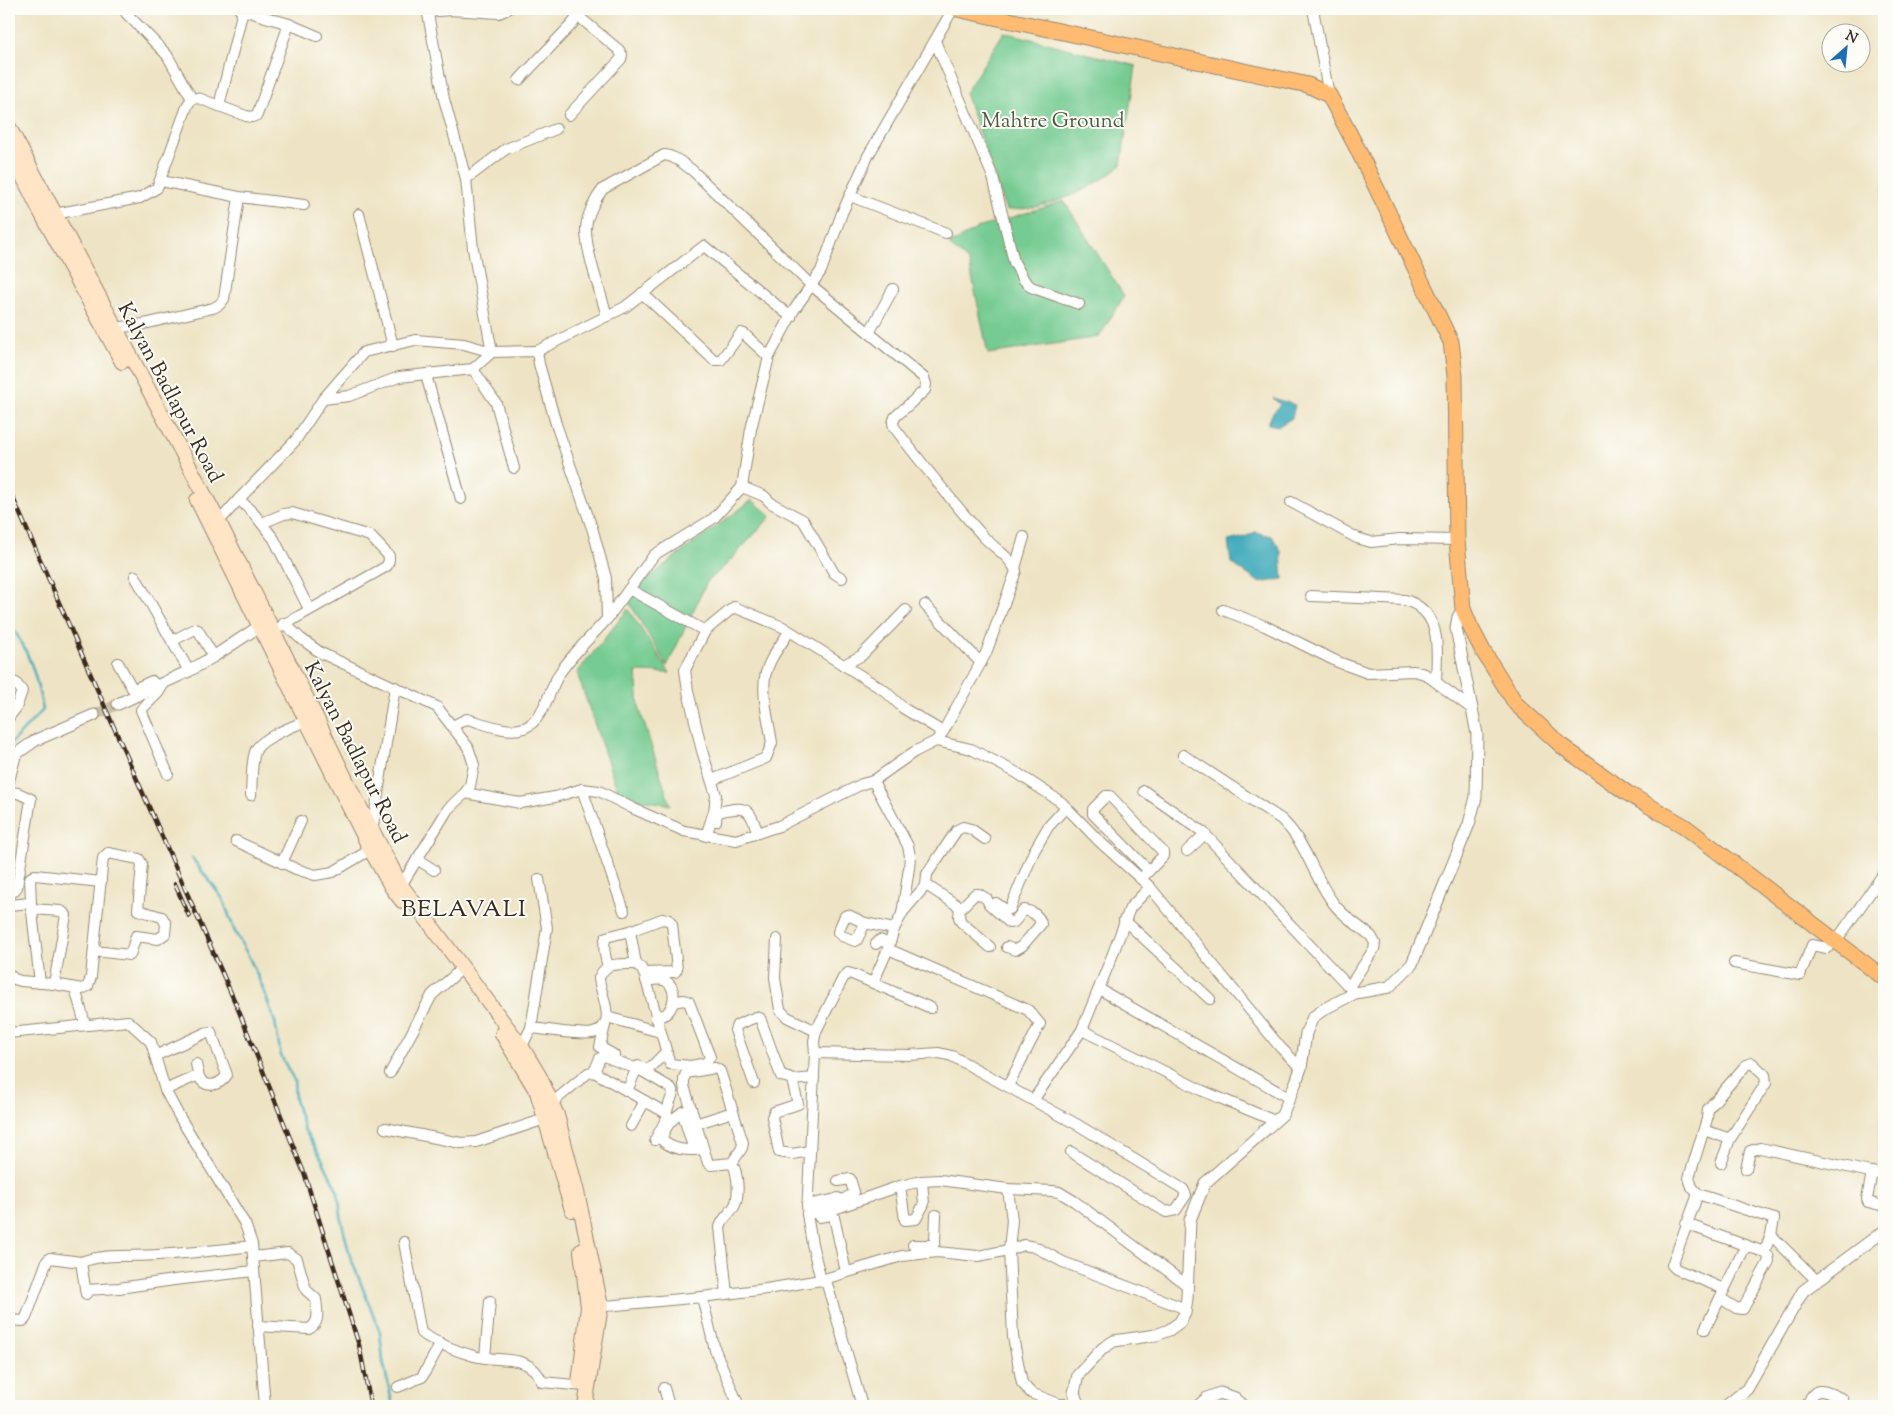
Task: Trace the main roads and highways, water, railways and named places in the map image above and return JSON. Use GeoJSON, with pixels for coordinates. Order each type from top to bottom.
{"type":"FeatureCollection","features":[{"type":"Feature","properties":{"kind":"main road"},"geometry":{"type":"LineString","coordinates":[[957,9],[1308,85],[1329,95],[1357,148],[1451,342],[1455,376],[1456,540],[1463,609],[1483,651],[1516,704],[1563,746],[1627,793],[1684,826],[1884,978]]}},
{"type":"Feature","properties":{"kind":"main road","name":"Kalyan Badlapur Road"},"geometry":{"type":"LineString","coordinates":[[9,127],[48,215],[115,328],[266,626],[372,842],[399,890],[495,1017],[519,1052],[540,1077],[550,1111],[594,1307],[584,1386]]}},
{"type":"Feature","properties":{"kind":"main road"},"geometry":{"type":"LineString","coordinates":[[9,149],[48,215],[173,453],[215,526]]}},
{"type":"Feature","properties":{"kind":"main road"},"geometry":{"type":"LineString","coordinates":[[576,1406],[584,1386]]}},
{"type":"Feature","properties":{"kind":"main road"},"geometry":{"type":"LineString","coordinates":[[584,1386],[585,1406]]}},
{"type":"Feature","properties":{"kind":"water"},"geometry":{"type":"Polygon","coordinates":[[[1273,398],[1295,405],[1292,418],[1279,426],[1268,424],[1272,414],[1280,405],[1273,398]]]}},
{"type":"Feature","properties":{"kind":"water"},"geometry":{"type":"Polygon","coordinates":[[[1255,532],[1272,536],[1281,551],[1283,579],[1260,583],[1231,563],[1228,541],[1245,537],[1255,532]]]}},
{"type":"Feature","properties":{"kind":"waterway"},"geometry":{"type":"LineString","coordinates":[[9,623],[22,644],[31,664],[43,710],[11,743]]}},
{"type":"Feature","properties":{"kind":"waterway"},"geometry":{"type":"LineString","coordinates":[[192,858],[223,899],[235,932],[262,986],[275,1022],[281,1056],[294,1080],[295,1100],[304,1129],[322,1159],[338,1192],[342,1223],[350,1256],[380,1332],[383,1361],[393,1406]]}},
{"type":"Feature","properties":{"kind":"tunnel"},"geometry":{"type":"LineString","coordinates":[[94,715],[118,704]]}},
{"type":"Feature","properties":{"kind":"railway"},"geometry":{"type":"LineString","coordinates":[[9,489],[238,1009],[304,1173],[359,1345],[371,1406]]}},
{"type":"Feature","properties":{"kind":"railway"},"geometry":{"type":"LineString","coordinates":[[175,884],[189,916]]}},
{"type":"Feature","properties":{"kind":"district","name":"BELAVALI"},"geometry":{"type":"Point","coordinates":[464,908]}},
{"type":"Feature","properties":{"kind":"park label","name":"Mahtre Ground"},"geometry":{"type":"Point","coordinates":[1053,120]}}]}
